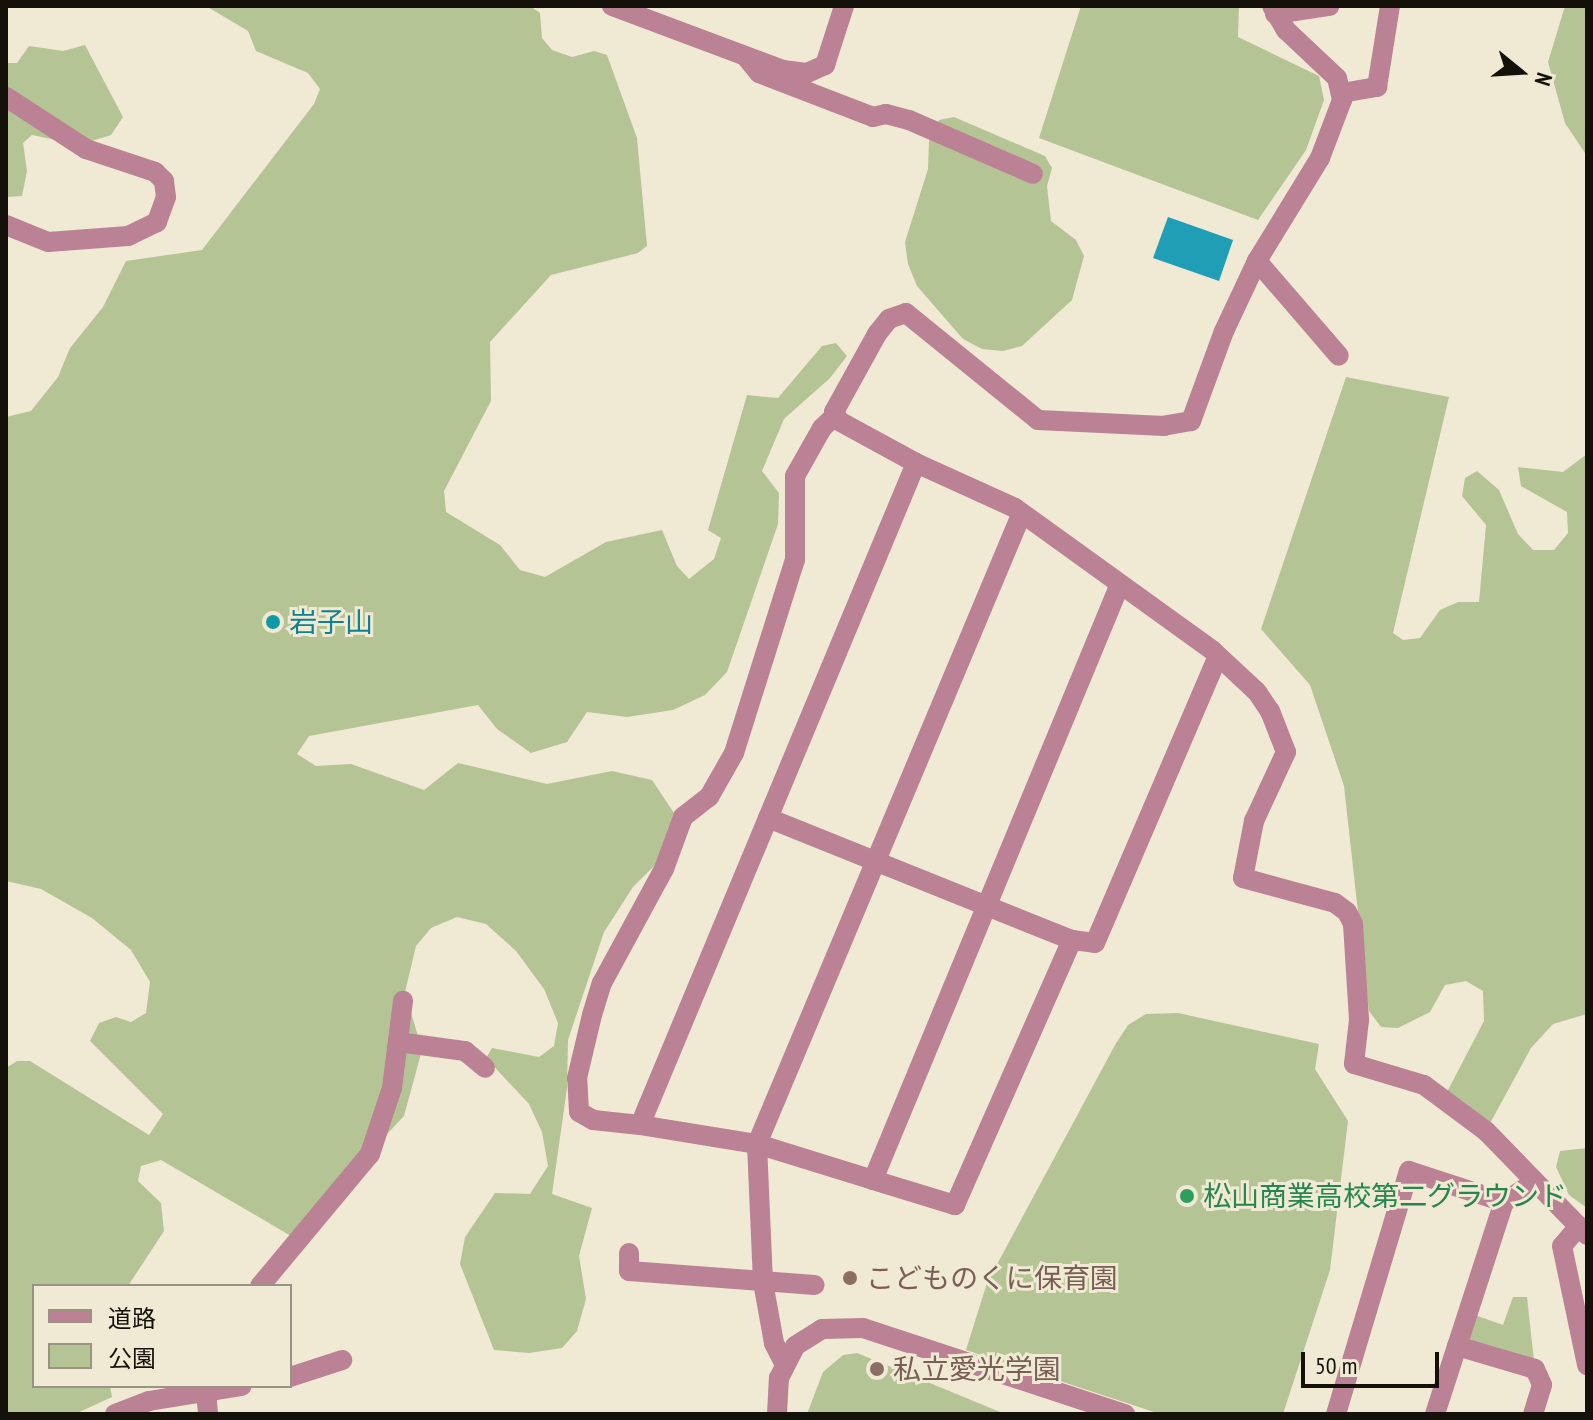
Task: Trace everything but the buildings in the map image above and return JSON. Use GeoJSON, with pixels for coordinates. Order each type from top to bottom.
{"type":"FeatureCollection","features":[{"type":"Feature","properties":{"kind":"street"},"geometry":{"type":"LineString","coordinates":[[612,6],[796,73],[819,69],[844,6]]}},
{"type":"Feature","properties":{"kind":"street"},"geometry":{"type":"LineString","coordinates":[[1273,10],[1329,6]]}},
{"type":"Feature","properties":{"kind":"street"},"geometry":{"type":"LineString","coordinates":[[1342,93],[1377,87],[1390,6]]}},
{"type":"Feature","properties":{"kind":"street"},"geometry":{"type":"LineString","coordinates":[[1273,10],[1326,64],[1342,93],[1314,169],[1257,261],[1224,331],[1198,410],[1180,425],[1038,420],[906,313],[889,319],[877,334],[836,402],[836,415],[839,421],[916,463],[1021,515],[1218,656],[1270,711],[1286,752],[1254,821],[1243,878],[1335,903],[1347,912],[1353,924],[1359,1020],[1354,1064],[1424,1085],[1486,1131],[1583,1230],[1562,1246],[1586,1359]]}},
{"type":"Feature","properties":{"kind":"street"},"geometry":{"type":"LineString","coordinates":[[746,57],[759,73],[873,117],[886,114],[909,120],[1033,174]]}},
{"type":"Feature","properties":{"kind":"street"},"geometry":{"type":"LineString","coordinates":[[6,97],[86,149],[155,172],[164,181],[166,197],[157,222],[128,236],[48,242],[6,225]]}},
{"type":"Feature","properties":{"kind":"street"},"geometry":{"type":"LineString","coordinates":[[1257,261],[1339,356]]}},
{"type":"Feature","properties":{"kind":"street"},"geometry":{"type":"LineString","coordinates":[[836,415],[816,438],[795,476],[795,560],[734,753],[709,797],[683,817],[664,869],[602,983],[577,1078],[579,1112],[593,1120],[757,1144],[955,1205],[1072,940]]}},
{"type":"Feature","properties":{"kind":"street"},"geometry":{"type":"LineString","coordinates":[[640,1125],[916,463]]}},
{"type":"Feature","properties":{"kind":"street"},"geometry":{"type":"LineString","coordinates":[[784,1363],[774,1343],[763,1282],[757,1144],[1021,515]]}},
{"type":"Feature","properties":{"kind":"street"},"geometry":{"type":"LineString","coordinates":[[873,1180],[1120,584]]}},
{"type":"Feature","properties":{"kind":"street"},"geometry":{"type":"LineString","coordinates":[[768,818],[1072,940],[1095,943],[1218,656]]}},
{"type":"Feature","properties":{"kind":"street"},"geometry":{"type":"LineString","coordinates":[[262,1284],[370,1154],[392,1088],[403,1001]]}},
{"type":"Feature","properties":{"kind":"street"},"geometry":{"type":"LineString","coordinates":[[398,1042],[456,1048],[485,1068]]}},
{"type":"Feature","properties":{"kind":"street"},"geometry":{"type":"LineString","coordinates":[[1336,1414],[1409,1171],[1504,1202]]}},
{"type":"Feature","properties":{"kind":"street"},"geometry":{"type":"LineString","coordinates":[[1435,1414],[1504,1202],[1535,1182]]}},
{"type":"Feature","properties":{"kind":"street"},"geometry":{"type":"LineString","coordinates":[[629,1253],[629,1271],[814,1285]]}},
{"type":"Feature","properties":{"kind":"street"},"geometry":{"type":"LineString","coordinates":[[777,1414],[784,1363],[795,1346],[822,1329],[863,1328],[1125,1414]]}},
{"type":"Feature","properties":{"kind":"street"},"geometry":{"type":"LineString","coordinates":[[1457,1346],[1535,1369],[1542,1385],[1533,1414]]}},
{"type":"Feature","properties":{"kind":"street"},"geometry":{"type":"LineString","coordinates":[[292,1376],[342,1360]]}},
{"type":"Feature","properties":{"kind":"street"},"geometry":{"type":"LineString","coordinates":[[115,1414],[149,1401],[209,1389],[208,1414]]}},
{"type":"Feature","properties":{"kind":"green space"},"geometry":{"type":"Polygon","coordinates":[[[206,6],[530,6],[540,13],[542,38],[552,50],[572,57],[594,51],[607,55],[637,138],[647,246],[638,253],[551,275],[490,342],[491,401],[444,491],[446,512],[500,545],[520,570],[545,577],[606,542],[662,530],[677,566],[689,579],[714,559],[721,538],[708,530],[747,395],[778,398],[822,346],[836,343],[847,356],[830,378],[784,419],[762,471],[779,493],[778,524],[727,672],[705,695],[673,710],[627,717],[587,712],[567,742],[531,753],[497,729],[478,705],[309,736],[297,754],[316,766],[351,764],[424,790],[458,763],[547,784],[612,771],[652,780],[674,813],[659,861],[633,887],[604,932],[568,1040],[567,1088],[552,1194],[592,1208],[579,1256],[586,1299],[577,1331],[562,1348],[529,1353],[494,1350],[460,1264],[465,1237],[495,1193],[530,1194],[548,1166],[542,1132],[529,1104],[486,1058],[492,1048],[539,1057],[554,1046],[558,1023],[544,989],[516,951],[486,924],[457,917],[431,928],[416,946],[405,992],[422,1050],[404,1116],[291,1236],[161,1160],[141,1166],[138,1181],[161,1203],[164,1231],[129,1284],[32,1284],[32,1388],[110,1388],[112,1397],[75,1414],[6,1414],[6,1068],[17,1061],[30,1061],[149,1135],[163,1114],[90,1041],[99,1023],[116,1017],[131,1022],[146,1013],[150,982],[131,950],[92,918],[41,889],[6,881],[6,417],[31,411],[58,377],[70,348],[103,307],[126,261],[202,250],[314,104],[320,89],[308,73],[256,51],[248,31],[206,6]]]}},
{"type":"Feature","properties":{"kind":"green space"},"geometry":{"type":"Polygon","coordinates":[[[1081,6],[1239,6],[1238,37],[1319,76],[1324,100],[1306,150],[1258,220],[1039,138],[1081,6]]]}},
{"type":"Feature","properties":{"kind":"green space"},"geometry":{"type":"Polygon","coordinates":[[[1565,6],[1587,6],[1587,156],[1565,123],[1548,62],[1565,6]]]}},
{"type":"Feature","properties":{"kind":"green space"},"geometry":{"type":"Polygon","coordinates":[[[85,45],[123,117],[111,135],[79,145],[32,135],[23,143],[27,171],[22,196],[6,197],[6,63],[17,63],[29,46],[63,51],[85,45]]]}},
{"type":"Feature","properties":{"kind":"green space"},"geometry":{"type":"Polygon","coordinates":[[[954,117],[1045,156],[1052,168],[1047,186],[1051,221],[1076,240],[1084,256],[1072,300],[1022,346],[1003,351],[982,349],[963,339],[917,286],[908,264],[905,242],[928,169],[929,141],[939,120],[954,117]]]}},
{"type":"Feature","properties":{"kind":"green space"},"geometry":{"type":"Polygon","coordinates":[[[1346,377],[1449,397],[1393,633],[1403,640],[1420,638],[1440,610],[1458,602],[1479,602],[1486,525],[1462,496],[1465,478],[1477,471],[1499,490],[1518,534],[1533,550],[1554,550],[1568,533],[1567,512],[1521,486],[1518,467],[1563,472],[1587,454],[1587,1014],[1553,1024],[1531,1048],[1488,1127],[1447,1092],[1484,1021],[1483,991],[1466,981],[1445,985],[1430,1012],[1398,1028],[1381,1027],[1369,1011],[1344,786],[1310,685],[1261,629],[1346,377]]]}},
{"type":"Feature","properties":{"kind":"green space","name":"松山商業高校第二グラウンド"},"geometry":{"type":"Polygon","coordinates":[[[1178,1013],[1319,1044],[1315,1069],[1348,1121],[1330,1270],[1283,1414],[1160,1414],[966,1350],[987,1283],[1115,1045],[1128,1025],[1146,1014],[1178,1013]]]}},
{"type":"Feature","properties":{"kind":"green space"},"geometry":{"type":"Polygon","coordinates":[[[1587,1148],[1587,1208],[1569,1195],[1556,1167],[1560,1151],[1587,1148]]]}},
{"type":"Feature","properties":{"kind":"green space"},"geometry":{"type":"Polygon","coordinates":[[[1513,1297],[1527,1297],[1534,1361],[1463,1341],[1472,1314],[1503,1325],[1513,1297]]]}},
{"type":"Feature","properties":{"kind":"green space"},"geometry":{"type":"Polygon","coordinates":[[[857,1353],[1005,1414],[807,1414],[823,1372],[843,1355],[857,1353]]]}},
{"type":"Feature","properties":{"kind":"water"},"geometry":{"type":"Polygon","coordinates":[[[1168,217],[1233,240],[1219,281],[1153,258],[1168,217]]]}},
{"type":"Feature","properties":{"kind":"place","name":"岩子山"},"geometry":{"type":"Point","coordinates":[273,622]}},
{"type":"Feature","properties":{"kind":"place","name":"松山商業高校第二グラウンド"},"geometry":{"type":"Point","coordinates":[1187,1196]}},
{"type":"Feature","properties":{"kind":"place","name":"こどものくに保育園"},"geometry":{"type":"Point","coordinates":[850,1278]}},
{"type":"Feature","properties":{"kind":"place","name":"私立愛光学園"},"geometry":{"type":"Point","coordinates":[877,1369]}}]}
